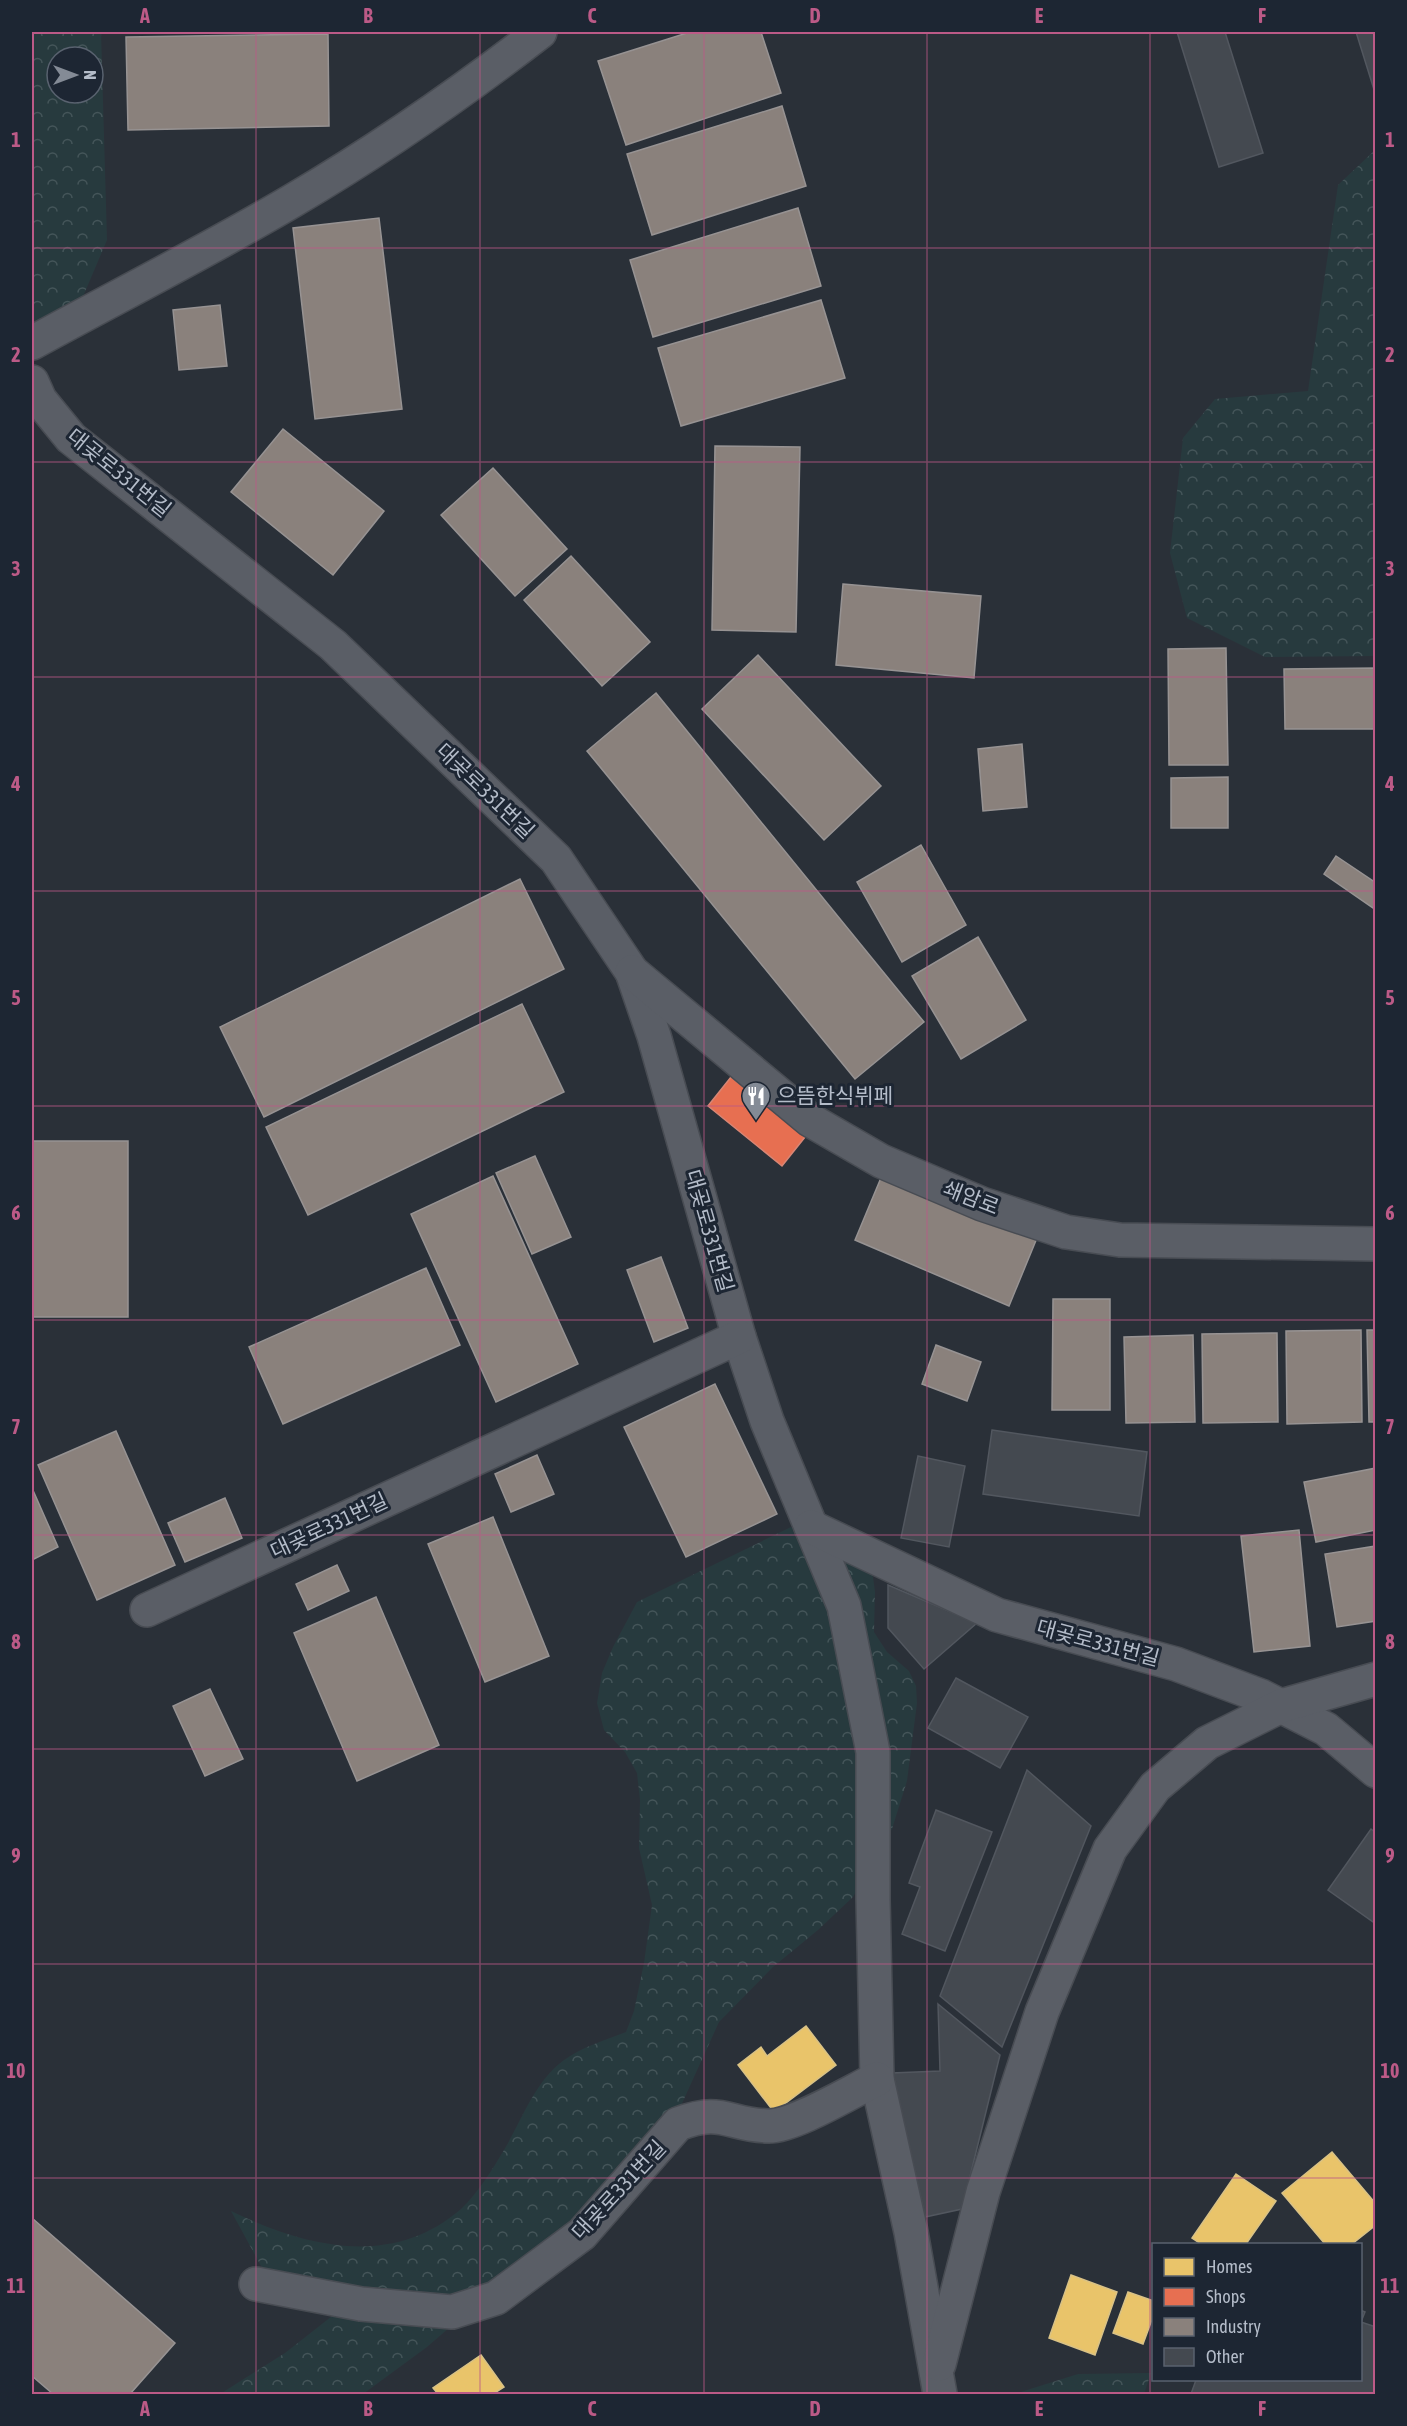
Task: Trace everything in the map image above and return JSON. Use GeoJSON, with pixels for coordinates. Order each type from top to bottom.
{"type":"FeatureCollection","features":[{"type":"Feature","properties":{"kind":"lane"},"geometry":{"type":"LineString","coordinates":[[32,343],[291,201],[423,119],[540,32]]}},
{"type":"Feature","properties":{"kind":"lane","name":"대곶로331번길"},"geometry":{"type":"LineString","coordinates":[[32,382],[40,400],[71,438],[333,645],[556,859],[632,972],[654,1036],[739,1336],[767,1421],[843,1606],[873,1752],[877,2079],[911,2232],[938,2384]]}},
{"type":"Feature","properties":{"kind":"lane","name":"쇄암로"},"geometry":{"type":"LineString","coordinates":[[632,972],[810,1120],[881,1161],[982,1204],[1066,1232],[1120,1240],[1376,1244]]}},
{"type":"Feature","properties":{"kind":"lane","name":"대곶로331번길"},"geometry":{"type":"LineString","coordinates":[[147,1610],[739,1336]]}},
{"type":"Feature","properties":{"kind":"lane","name":"대곶로331번길"},"geometry":{"type":"LineString","coordinates":[[811,1527],[997,1614],[1176,1664],[1262,1696],[1326,1729],[1376,1772]]}},
{"type":"Feature","properties":{"kind":"lane"},"geometry":{"type":"LineString","coordinates":[[938,2384],[983,2192],[1038,2024],[1110,1849],[1155,1786],[1207,1743],[1281,1706],[1376,1679]]}},
{"type":"Feature","properties":{"kind":"lane","name":"대곶로331번길"},"geometry":{"type":"LineString","coordinates":[[256,2284],[361,2304],[452,2312],[496,2298],[582,2235],[678,2124],[696,2117],[716,2115],[769,2127],[790,2122],[877,2079]]}},
{"type":"Feature","properties":{"kind":"green space"},"geometry":{"type":"Polygon","coordinates":[[[32,32],[101,32],[101,45],[45,45],[45,105],[103,105],[107,240],[82,299],[32,332],[32,32]]]}},
{"type":"Feature","properties":{"kind":"green space"},"geometry":{"type":"Polygon","coordinates":[[[1375,150],[1375,656],[1265,657],[1187,618],[1170,553],[1183,438],[1215,399],[1308,391],[1338,185],[1375,150]]]}},
{"type":"Feature","properties":{"kind":"green space"},"geometry":{"type":"Polygon","coordinates":[[[791,1527],[866,1566],[873,1577],[875,1592],[874,1632],[887,1652],[909,1671],[916,1686],[917,1703],[907,1781],[892,1829],[853,1897],[773,1967],[719,2022],[679,2110],[599,2198],[427,2347],[363,2394],[220,2394],[285,2353],[350,2302],[273,2288],[231,2211],[288,2234],[318,2242],[348,2246],[377,2245],[406,2240],[434,2228],[461,2209],[479,2189],[544,2079],[564,2060],[578,2051],[626,2032],[634,2011],[644,1963],[652,1905],[639,1848],[640,1800],[637,1773],[625,1752],[604,1730],[597,1703],[602,1673],[637,1602],[791,1527]]]}},
{"type":"Feature","properties":{"kind":"green space"},"geometry":{"type":"Polygon","coordinates":[[[1151,2373],[1144,2394],[1014,2394],[1078,2374],[1151,2373]]]}},
{"type":"Feature","properties":{"kind":"building: Homes"},"geometry":{"type":"Polygon","coordinates":[[[806,2026],[836,2065],[774,2112],[738,2065],[761,2047],[767,2056],[806,2026]]]}},
{"type":"Feature","properties":{"kind":"building: Homes"},"geometry":{"type":"Polygon","coordinates":[[[1332,2152],[1376,2204],[1376,2225],[1353,2243],[1324,2243],[1282,2193],[1332,2152]]]}},
{"type":"Feature","properties":{"kind":"building: Homes"},"geometry":{"type":"Polygon","coordinates":[[[1236,2174],[1276,2201],[1247,2243],[1200,2243],[1192,2238],[1236,2174]]]}},
{"type":"Feature","properties":{"kind":"building: Homes"},"geometry":{"type":"Polygon","coordinates":[[[1071,2275],[1117,2292],[1095,2355],[1049,2338],[1071,2275]]]}},
{"type":"Feature","properties":{"kind":"building: Homes"},"geometry":{"type":"Polygon","coordinates":[[[1128,2292],[1152,2300],[1152,2319],[1143,2344],[1113,2333],[1128,2292]]]}},
{"type":"Feature","properties":{"kind":"building: Homes"},"geometry":{"type":"Polygon","coordinates":[[[481,2355],[504,2387],[493,2394],[438,2394],[433,2388],[481,2355]]]}},
{"type":"Feature","properties":{"kind":"building: Shops","name":"으뜸한식뷔페"},"geometry":{"type":"Polygon","coordinates":[[[731,1077],[805,1137],[782,1166],[708,1106],[731,1077]]]}},
{"type":"Feature","properties":{"kind":"building: Industry"},"geometry":{"type":"Polygon","coordinates":[[[690,32],[761,32],[781,93],[626,145],[598,61],[690,32]]]}},
{"type":"Feature","properties":{"kind":"building: Industry"},"geometry":{"type":"Polygon","coordinates":[[[328,34],[329,126],[128,130],[126,37],[328,34]]]}},
{"type":"Feature","properties":{"kind":"building: Industry"},"geometry":{"type":"Polygon","coordinates":[[[782,106],[806,186],[652,235],[627,154],[782,106]]]}},
{"type":"Feature","properties":{"kind":"building: Industry"},"geometry":{"type":"Polygon","coordinates":[[[798,208],[821,286],[653,337],[630,260],[798,208]]]}},
{"type":"Feature","properties":{"kind":"building: Industry"},"geometry":{"type":"Polygon","coordinates":[[[379,218],[402,409],[315,419],[293,228],[379,218]]]}},
{"type":"Feature","properties":{"kind":"building: Industry"},"geometry":{"type":"Polygon","coordinates":[[[821,300],[845,378],[681,426],[658,348],[821,300]]]}},
{"type":"Feature","properties":{"kind":"building: Industry"},"geometry":{"type":"Polygon","coordinates":[[[220,305],[227,366],[179,370],[173,310],[220,305]]]}},
{"type":"Feature","properties":{"kind":"building: Industry"},"geometry":{"type":"Polygon","coordinates":[[[283,429],[384,511],[333,575],[231,492],[283,429]]]}},
{"type":"Feature","properties":{"kind":"building: Industry"},"geometry":{"type":"Polygon","coordinates":[[[715,446],[800,447],[796,632],[712,630],[715,446]]]}},
{"type":"Feature","properties":{"kind":"building: Industry"},"geometry":{"type":"Polygon","coordinates":[[[493,468],[567,549],[515,596],[441,515],[493,468]]]}},
{"type":"Feature","properties":{"kind":"building: Industry"},"geometry":{"type":"Polygon","coordinates":[[[571,556],[650,642],[602,686],[524,600],[571,556]]]}},
{"type":"Feature","properties":{"kind":"building: Industry"},"geometry":{"type":"Polygon","coordinates":[[[843,584],[981,596],[974,678],[836,665],[843,584]]]}},
{"type":"Feature","properties":{"kind":"building: Industry"},"geometry":{"type":"Polygon","coordinates":[[[1226,648],[1228,765],[1169,765],[1168,649],[1226,648]]]}},
{"type":"Feature","properties":{"kind":"building: Industry"},"geometry":{"type":"Polygon","coordinates":[[[758,655],[881,786],[824,840],[702,709],[758,655]]]}},
{"type":"Feature","properties":{"kind":"building: Industry"},"geometry":{"type":"Polygon","coordinates":[[[1376,668],[1376,729],[1285,729],[1284,669],[1376,668]]]}},
{"type":"Feature","properties":{"kind":"building: Industry"},"geometry":{"type":"Polygon","coordinates":[[[656,693],[924,1022],[855,1079],[587,751],[656,693]]]}},
{"type":"Feature","properties":{"kind":"building: Industry"},"geometry":{"type":"Polygon","coordinates":[[[1022,744],[1027,807],[983,811],[978,749],[1022,744]]]}},
{"type":"Feature","properties":{"kind":"building: Industry"},"geometry":{"type":"Polygon","coordinates":[[[1228,777],[1228,828],[1171,828],[1171,778],[1228,777]]]}},
{"type":"Feature","properties":{"kind":"building: Industry"},"geometry":{"type":"Polygon","coordinates":[[[921,845],[966,925],[902,962],[857,882],[921,845]]]}},
{"type":"Feature","properties":{"kind":"building: Industry"},"geometry":{"type":"Polygon","coordinates":[[[1336,856],[1376,883],[1376,910],[1324,874],[1336,856]]]}},
{"type":"Feature","properties":{"kind":"building: Industry"},"geometry":{"type":"Polygon","coordinates":[[[520,879],[564,969],[264,1117],[220,1027],[520,879]]]}},
{"type":"Feature","properties":{"kind":"building: Industry"},"geometry":{"type":"Polygon","coordinates":[[[978,937],[1026,1020],[961,1059],[912,976],[978,937]]]}},
{"type":"Feature","properties":{"kind":"building: Industry"},"geometry":{"type":"Polygon","coordinates":[[[522,1004],[564,1092],[308,1215],[266,1127],[522,1004]]]}},
{"type":"Feature","properties":{"kind":"building: Industry"},"geometry":{"type":"Polygon","coordinates":[[[32,1141],[128,1141],[128,1317],[32,1317],[32,1141]]]}},
{"type":"Feature","properties":{"kind":"building: Industry"},"geometry":{"type":"Polygon","coordinates":[[[535,1156],[571,1237],[532,1254],[496,1173],[535,1156]]]}},
{"type":"Feature","properties":{"kind":"building: Industry"},"geometry":{"type":"Polygon","coordinates":[[[883,1173],[1037,1238],[1009,1306],[855,1240],[883,1173]]]}},
{"type":"Feature","properties":{"kind":"building: Industry"},"geometry":{"type":"Polygon","coordinates":[[[493,1176],[578,1364],[496,1402],[411,1214],[493,1176]]]}},
{"type":"Feature","properties":{"kind":"building: Industry"},"geometry":{"type":"Polygon","coordinates":[[[661,1257],[688,1328],[654,1342],[627,1270],[661,1257]]]}},
{"type":"Feature","properties":{"kind":"building: Industry"},"geometry":{"type":"Polygon","coordinates":[[[426,1268],[460,1345],[283,1424],[249,1347],[426,1268]]]}},
{"type":"Feature","properties":{"kind":"building: Industry"},"geometry":{"type":"Polygon","coordinates":[[[1053,1299],[1110,1299],[1110,1410],[1052,1410],[1053,1299]]]}},
{"type":"Feature","properties":{"kind":"building: Industry"},"geometry":{"type":"Polygon","coordinates":[[[1361,1330],[1362,1422],[1287,1424],[1286,1331],[1361,1330]]]}},
{"type":"Feature","properties":{"kind":"building: Industry"},"geometry":{"type":"Polygon","coordinates":[[[1367,1330],[1376,1330],[1376,1422],[1369,1422],[1367,1330]]]}},
{"type":"Feature","properties":{"kind":"building: Industry"},"geometry":{"type":"Polygon","coordinates":[[[1277,1333],[1278,1422],[1203,1423],[1202,1334],[1277,1333]]]}},
{"type":"Feature","properties":{"kind":"building: Industry"},"geometry":{"type":"Polygon","coordinates":[[[1193,1335],[1195,1422],[1126,1423],[1124,1337],[1193,1335]]]}},
{"type":"Feature","properties":{"kind":"building: Industry"},"geometry":{"type":"Polygon","coordinates":[[[936,1345],[981,1362],[967,1401],[922,1384],[936,1345]]]}},
{"type":"Feature","properties":{"kind":"building: Industry"},"geometry":{"type":"Polygon","coordinates":[[[715,1384],[777,1514],[686,1557],[624,1427],[715,1384]]]}},
{"type":"Feature","properties":{"kind":"building: Industry"},"geometry":{"type":"Polygon","coordinates":[[[116,1431],[175,1565],[97,1600],[38,1465],[116,1431]]]}},
{"type":"Feature","properties":{"kind":"building: Industry"},"geometry":{"type":"Polygon","coordinates":[[[537,1455],[554,1494],[511,1512],[495,1474],[537,1455]]]}},
{"type":"Feature","properties":{"kind":"building: Industry"},"geometry":{"type":"Polygon","coordinates":[[[1376,1468],[1376,1530],[1316,1542],[1304,1482],[1376,1468]]]}},
{"type":"Feature","properties":{"kind":"building: Industry"},"geometry":{"type":"Polygon","coordinates":[[[32,1488],[58,1547],[32,1560],[32,1488]]]}},
{"type":"Feature","properties":{"kind":"building: Industry"},"geometry":{"type":"Polygon","coordinates":[[[225,1498],[242,1538],[185,1562],[168,1523],[225,1498]]]}},
{"type":"Feature","properties":{"kind":"building: Industry"},"geometry":{"type":"Polygon","coordinates":[[[493,1517],[549,1656],[485,1682],[428,1544],[493,1517]]]}},
{"type":"Feature","properties":{"kind":"building: Industry"},"geometry":{"type":"Polygon","coordinates":[[[1299,1530],[1310,1646],[1254,1652],[1241,1536],[1299,1530]]]}},
{"type":"Feature","properties":{"kind":"building: Industry"},"geometry":{"type":"Polygon","coordinates":[[[1376,1546],[1376,1621],[1337,1627],[1325,1554],[1376,1546]]]}},
{"type":"Feature","properties":{"kind":"building: Industry"},"geometry":{"type":"Polygon","coordinates":[[[337,1565],[349,1591],[308,1610],[296,1584],[337,1565]]]}},
{"type":"Feature","properties":{"kind":"building: Industry"},"geometry":{"type":"Polygon","coordinates":[[[376,1597],[439,1745],[357,1781],[294,1633],[376,1597]]]}},
{"type":"Feature","properties":{"kind":"building: Industry"},"geometry":{"type":"Polygon","coordinates":[[[210,1689],[243,1759],[205,1776],[173,1706],[210,1689]]]}},
{"type":"Feature","properties":{"kind":"building: Industry"},"geometry":{"type":"Polygon","coordinates":[[[32,2218],[175,2343],[130,2394],[53,2394],[32,2376],[32,2218]]]}},
{"type":"Feature","properties":{"kind":"building: Other"},"geometry":{"type":"Polygon","coordinates":[[[1177,32],[1225,32],[1263,153],[1219,167],[1177,32]]]}},
{"type":"Feature","properties":{"kind":"building: Other"},"geometry":{"type":"Polygon","coordinates":[[[1356,32],[1376,32],[1376,96],[1356,32]]]}},
{"type":"Feature","properties":{"kind":"building: Other"},"geometry":{"type":"Polygon","coordinates":[[[992,1430],[1147,1452],[1139,1516],[983,1494],[992,1430]]]}},
{"type":"Feature","properties":{"kind":"building: Other"},"geometry":{"type":"Polygon","coordinates":[[[918,1456],[965,1466],[949,1547],[901,1538],[918,1456]]]}},
{"type":"Feature","properties":{"kind":"building: Other"},"geometry":{"type":"Polygon","coordinates":[[[888,1585],[977,1623],[924,1669],[888,1628],[888,1585]]]}},
{"type":"Feature","properties":{"kind":"building: Other"},"geometry":{"type":"Polygon","coordinates":[[[956,1678],[1028,1717],[1000,1768],[928,1728],[956,1678]]]}},
{"type":"Feature","properties":{"kind":"building: Other"},"geometry":{"type":"Polygon","coordinates":[[[1027,1770],[1091,1826],[1002,2047],[940,1996],[1027,1770]]]}},
{"type":"Feature","properties":{"kind":"building: Other"},"geometry":{"type":"Polygon","coordinates":[[[936,1810],[992,1832],[945,1951],[902,1934],[920,1887],[909,1883],[936,1810]]]}},
{"type":"Feature","properties":{"kind":"building: Other"},"geometry":{"type":"Polygon","coordinates":[[[1371,1829],[1376,1833],[1376,1924],[1328,1890],[1371,1829]]]}},
{"type":"Feature","properties":{"kind":"building: Other"},"geometry":{"type":"Polygon","coordinates":[[[938,2004],[1000,2055],[962,2209],[925,2217],[892,2073],[940,2071],[938,2004]]]}},
{"type":"Feature","properties":{"kind":"building: Other"},"geometry":{"type":"Polygon","coordinates":[[[1362,2322],[1376,2327],[1376,2394],[1191,2394],[1196,2381],[1362,2381],[1362,2322]]]}},
{"type":"Feature","properties":{"kind":"place","name":"으뜸한식뷔페"},"geometry":{"type":"Point","coordinates":[756,1122]}}]}
